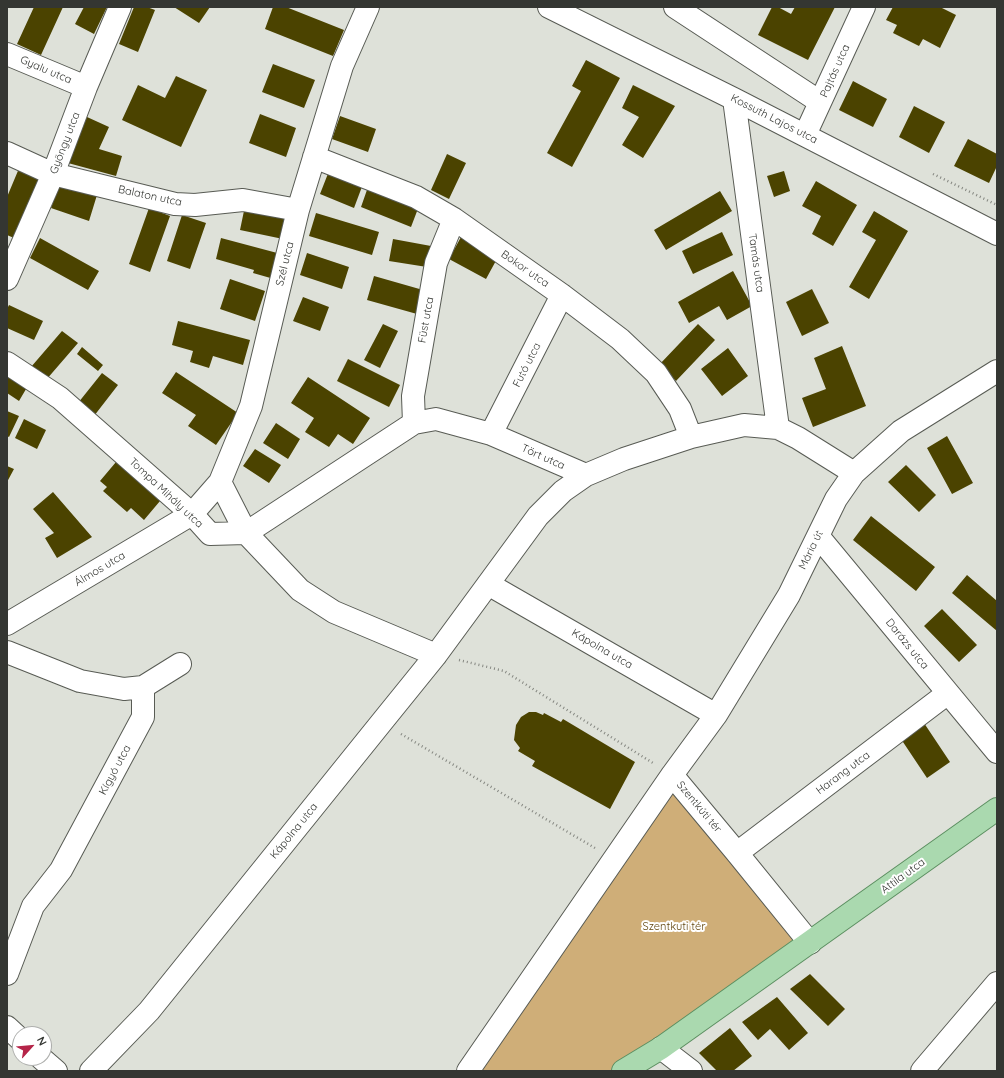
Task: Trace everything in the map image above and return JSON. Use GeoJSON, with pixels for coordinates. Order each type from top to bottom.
{"type":"FeatureCollection","features":[{"type":"Feature","properties":{"kind":"main road","name":"Attila utca"},"geometry":{"type":"LineString","coordinates":[[810,943],[997,809]]}},
{"type":"Feature","properties":{"kind":"main road"},"geometry":{"type":"LineString","coordinates":[[623,1071],[662,1048],[810,943]]}},
{"type":"Feature","properties":{"kind":"street","name":"Gyöngy utca"},"geometry":{"type":"LineString","coordinates":[[7,279],[53,174],[86,87],[120,7]]}},
{"type":"Feature","properties":{"kind":"street","name":"Szél utca"},"geometry":{"type":"LineString","coordinates":[[192,514],[220,482],[251,406],[298,210],[342,66],[368,7]]}},
{"type":"Feature","properties":{"kind":"street","name":"Kossuth Lajos utca"},"geometry":{"type":"LineString","coordinates":[[549,7],[734,99],[997,234]]}},
{"type":"Feature","properties":{"kind":"street"},"geometry":{"type":"LineString","coordinates":[[675,7],[820,102]]}},
{"type":"Feature","properties":{"kind":"street","name":"Pajtás utca"},"geometry":{"type":"LineString","coordinates":[[805,135],[864,7]]}},
{"type":"Feature","properties":{"kind":"street","name":"Gyalu utca"},"geometry":{"type":"LineString","coordinates":[[7,54],[86,87]]}},
{"type":"Feature","properties":{"kind":"street","name":"Tamás utca"},"geometry":{"type":"LineString","coordinates":[[734,99],[778,428]]}},
{"type":"Feature","properties":{"kind":"street","name":"Balaton utca"},"geometry":{"type":"LineString","coordinates":[[7,153],[53,174],[175,204],[195,205],[243,200],[298,210]]}},
{"type":"Feature","properties":{"kind":"street","name":"Bokor utca"},"geometry":{"type":"LineString","coordinates":[[314,157],[416,197],[454,219],[562,295],[620,339],[656,374],[680,409],[691,437]]}},
{"type":"Feature","properties":{"kind":"street","name":"Füst utca"},"geometry":{"type":"LineString","coordinates":[[414,423],[413,396],[436,263],[454,219]]}},
{"type":"Feature","properties":{"kind":"street","name":"Futó utca"},"geometry":{"type":"LineString","coordinates":[[491,434],[562,295]]}},
{"type":"Feature","properties":{"kind":"street","name":"Tompa Mihály utca"},"geometry":{"type":"LineString","coordinates":[[7,363],[60,398],[192,514],[210,534],[246,533]]}},
{"type":"Feature","properties":{"kind":"street","name":"Mária út"},"geometry":{"type":"LineString","coordinates":[[672,775],[716,715],[789,595],[836,499],[854,474],[901,431],[997,371]]}},
{"type":"Feature","properties":{"kind":"street","name":"Tört utca"},"geometry":{"type":"LineString","coordinates":[[246,533],[414,423],[436,419],[491,434],[586,475]]}},
{"type":"Feature","properties":{"kind":"street"},"geometry":{"type":"LineString","coordinates":[[586,475],[624,459],[691,437],[744,425],[778,428],[798,438],[854,474]]}},
{"type":"Feature","properties":{"kind":"street","name":"Kápolna utca"},"geometry":{"type":"LineString","coordinates":[[91,1071],[149,1011],[436,655],[538,516],[563,491],[586,475]]}},
{"type":"Feature","properties":{"kind":"street"},"geometry":{"type":"LineString","coordinates":[[220,482],[246,533],[300,590],[334,612],[436,655]]}},
{"type":"Feature","properties":{"kind":"street","name":"Álmos utca"},"geometry":{"type":"LineString","coordinates":[[7,624],[192,514]]}},
{"type":"Feature","properties":{"kind":"street","name":"Darázs utca"},"geometry":{"type":"LineString","coordinates":[[818,536],[997,752]]}},
{"type":"Feature","properties":{"kind":"street","name":"Kápolna utca"},"geometry":{"type":"LineString","coordinates":[[488,584],[716,715]]}},
{"type":"Feature","properties":{"kind":"street"},"geometry":{"type":"LineString","coordinates":[[7,652],[80,681],[124,689],[143,687],[180,664]]}},
{"type":"Feature","properties":{"kind":"street","name":"Kígyó utca"},"geometry":{"type":"LineString","coordinates":[[7,974],[33,906],[61,870],[143,717],[143,687]]}},
{"type":"Feature","properties":{"kind":"street","name":"Harang utca"},"geometry":{"type":"LineString","coordinates":[[738,853],[948,693]]}},
{"type":"Feature","properties":{"kind":"street","name":"Szentkúti tér"},"geometry":{"type":"LineString","coordinates":[[468,1071],[672,775],[738,853],[810,943]]}},
{"type":"Feature","properties":{"kind":"street"},"geometry":{"type":"LineString","coordinates":[[922,1071],[997,984]]}},
{"type":"Feature","properties":{"kind":"street"},"geometry":{"type":"LineString","coordinates":[[662,1048],[691,1071]]}},
{"type":"Feature","properties":{"kind":"path"},"geometry":{"type":"LineString","coordinates":[[436,655],[504,671],[672,775]]}},
{"type":"Feature","properties":{"kind":"path"},"geometry":{"type":"LineString","coordinates":[[381,723],[614,859]]}},
{"type":"Feature","properties":{"kind":"green space","name":"Szentkuti tér"},"geometry":{"type":"Polygon","coordinates":[[[672,775],[810,943],[623,1071],[468,1071],[672,775]]]}},
{"type":"Feature","properties":{"kind":"building"},"geometry":{"type":"Polygon","coordinates":[[[34,7],[63,7],[41,55],[17,44],[34,7]]]}},
{"type":"Feature","properties":{"kind":"building"},"geometry":{"type":"Polygon","coordinates":[[[84,7],[107,7],[94,34],[75,24],[84,7]]]}},
{"type":"Feature","properties":{"kind":"building"},"geometry":{"type":"Polygon","coordinates":[[[134,7],[147,7],[155,10],[138,52],[119,44],[134,7]]]}},
{"type":"Feature","properties":{"kind":"building"},"geometry":{"type":"Polygon","coordinates":[[[174,7],[210,7],[199,23],[174,7]]]}},
{"type":"Feature","properties":{"kind":"building"},"geometry":{"type":"Polygon","coordinates":[[[273,7],[286,7],[344,30],[333,56],[265,29],[273,7]]]}},
{"type":"Feature","properties":{"kind":"building"},"geometry":{"type":"Polygon","coordinates":[[[772,7],[778,7],[791,14],[795,7],[835,7],[808,60],[758,35],[772,7]]]}},
{"type":"Feature","properties":{"kind":"building"},"geometry":{"type":"Polygon","coordinates":[[[893,7],[940,7],[956,15],[940,48],[923,39],[919,46],[893,33],[897,25],[886,20],[893,7]]]}},
{"type":"Feature","properties":{"kind":"building"},"geometry":{"type":"Polygon","coordinates":[[[586,60],[620,78],[572,167],[547,153],[581,91],[572,86],[586,60]]]}},
{"type":"Feature","properties":{"kind":"building"},"geometry":{"type":"Polygon","coordinates":[[[273,64],[315,80],[304,108],[262,92],[273,64]]]}},
{"type":"Feature","properties":{"kind":"building"},"geometry":{"type":"Polygon","coordinates":[[[176,76],[207,90],[181,147],[122,120],[138,85],[165,98],[176,76]]]}},
{"type":"Feature","properties":{"kind":"building"},"geometry":{"type":"Polygon","coordinates":[[[853,81],[887,99],[873,127],[839,110],[853,81]]]}},
{"type":"Feature","properties":{"kind":"building"},"geometry":{"type":"Polygon","coordinates":[[[633,85],[675,106],[643,158],[622,145],[639,117],[622,108],[633,85]]]}},
{"type":"Feature","properties":{"kind":"building"},"geometry":{"type":"Polygon","coordinates":[[[914,106],[945,122],[929,153],[899,137],[914,106]]]}},
{"type":"Feature","properties":{"kind":"building"},"geometry":{"type":"Polygon","coordinates":[[[260,114],[296,128],[286,157],[249,143],[260,114]]]}},
{"type":"Feature","properties":{"kind":"building"},"geometry":{"type":"Polygon","coordinates":[[[340,116],[376,129],[368,152],[332,139],[340,116]]]}},
{"type":"Feature","properties":{"kind":"building"},"geometry":{"type":"Polygon","coordinates":[[[87,117],[109,127],[99,149],[122,156],[116,176],[68,163],[87,117]]]}},
{"type":"Feature","properties":{"kind":"building"},"geometry":{"type":"Polygon","coordinates":[[[968,139],[997,154],[997,166],[989,183],[954,166],[968,139]]]}},
{"type":"Feature","properties":{"kind":"building"},"geometry":{"type":"Polygon","coordinates":[[[447,154],[466,163],[449,199],[431,190],[447,154]]]}},
{"type":"Feature","properties":{"kind":"building"},"geometry":{"type":"Polygon","coordinates":[[[20,166],[40,175],[14,238],[7,235],[7,197],[20,166]]]}},
{"type":"Feature","properties":{"kind":"building"},"geometry":{"type":"Polygon","coordinates":[[[329,171],[363,184],[354,208],[320,194],[329,171]]]}},
{"type":"Feature","properties":{"kind":"building"},"geometry":{"type":"Polygon","coordinates":[[[784,171],[790,191],[774,197],[767,176],[784,171]]]}},
{"type":"Feature","properties":{"kind":"building"},"geometry":{"type":"Polygon","coordinates":[[[816,181],[857,205],[833,246],[812,234],[821,216],[802,206],[816,181]]]}},
{"type":"Feature","properties":{"kind":"building"},"geometry":{"type":"Polygon","coordinates":[[[60,182],[97,195],[89,221],[51,208],[60,182]]]}},
{"type":"Feature","properties":{"kind":"building"},"geometry":{"type":"Polygon","coordinates":[[[368,187],[419,206],[411,227],[361,207],[368,187]]]}},
{"type":"Feature","properties":{"kind":"building"},"geometry":{"type":"Polygon","coordinates":[[[720,191],[732,211],[666,250],[654,230],[720,191]]]}},
{"type":"Feature","properties":{"kind":"building"},"geometry":{"type":"Polygon","coordinates":[[[245,206],[288,215],[283,239],[240,230],[245,206]]]}},
{"type":"Feature","properties":{"kind":"building"},"geometry":{"type":"Polygon","coordinates":[[[149,208],[170,216],[150,272],[129,264],[149,208]]]}},
{"type":"Feature","properties":{"kind":"building"},"geometry":{"type":"Polygon","coordinates":[[[874,211],[908,231],[869,299],[849,287],[876,240],[862,232],[874,211]]]}},
{"type":"Feature","properties":{"kind":"building"},"geometry":{"type":"Polygon","coordinates":[[[316,213],[379,232],[372,255],[309,236],[316,213]]]}},
{"type":"Feature","properties":{"kind":"building"},"geometry":{"type":"Polygon","coordinates":[[[182,215],[206,223],[190,269],[167,261],[182,215]]]}},
{"type":"Feature","properties":{"kind":"building"},"geometry":{"type":"Polygon","coordinates":[[[722,232],[733,255],[693,274],[682,251],[722,232]]]}},
{"type":"Feature","properties":{"kind":"building"},"geometry":{"type":"Polygon","coordinates":[[[461,237],[498,257],[486,279],[449,259],[461,237]]]}},
{"type":"Feature","properties":{"kind":"building"},"geometry":{"type":"Polygon","coordinates":[[[40,238],[99,271],[88,290],[30,258],[40,238]]]}},
{"type":"Feature","properties":{"kind":"building"},"geometry":{"type":"Polygon","coordinates":[[[221,238],[281,254],[274,279],[253,273],[254,270],[216,259],[221,238]]]}},
{"type":"Feature","properties":{"kind":"building"},"geometry":{"type":"Polygon","coordinates":[[[393,239],[431,246],[427,267],[389,261],[393,239]]]}},
{"type":"Feature","properties":{"kind":"building"},"geometry":{"type":"Polygon","coordinates":[[[307,253],[349,267],[342,289],[300,275],[307,253]]]}},
{"type":"Feature","properties":{"kind":"building"},"geometry":{"type":"Polygon","coordinates":[[[733,271],[752,306],[727,320],[719,306],[689,323],[678,302],[733,271]]]}},
{"type":"Feature","properties":{"kind":"building"},"geometry":{"type":"Polygon","coordinates":[[[374,276],[423,290],[417,314],[367,300],[374,276]]]}},
{"type":"Feature","properties":{"kind":"building"},"geometry":{"type":"Polygon","coordinates":[[[230,279],[265,291],[255,321],[220,309],[230,279]]]}},
{"type":"Feature","properties":{"kind":"building"},"geometry":{"type":"Polygon","coordinates":[[[812,289],[829,323],[802,336],[786,302],[812,289]]]}},
{"type":"Feature","properties":{"kind":"building"},"geometry":{"type":"Polygon","coordinates":[[[303,297],[329,307],[320,331],[293,321],[303,297]]]}},
{"type":"Feature","properties":{"kind":"building"},"geometry":{"type":"Polygon","coordinates":[[[9,305],[43,321],[34,340],[7,328],[7,309],[9,305]]]}},
{"type":"Feature","properties":{"kind":"building"},"geometry":{"type":"Polygon","coordinates":[[[178,321],[250,340],[243,365],[213,356],[209,368],[190,362],[193,351],[172,345],[178,321]]]}},
{"type":"Feature","properties":{"kind":"building"},"geometry":{"type":"Polygon","coordinates":[[[383,324],[398,331],[380,368],[364,360],[383,324]]]}},
{"type":"Feature","properties":{"kind":"building"},"geometry":{"type":"Polygon","coordinates":[[[698,324],[715,340],[676,381],[659,365],[698,324]]]}},
{"type":"Feature","properties":{"kind":"building"},"geometry":{"type":"Polygon","coordinates":[[[62,331],[78,343],[46,380],[31,367],[62,331]]]}},
{"type":"Feature","properties":{"kind":"building"},"geometry":{"type":"Polygon","coordinates":[[[842,346],[866,406],[813,427],[802,398],[826,389],[814,358],[842,346]]]}},
{"type":"Feature","properties":{"kind":"building"},"geometry":{"type":"Polygon","coordinates":[[[82,347],[103,365],[98,371],[77,354],[82,347]]]}},
{"type":"Feature","properties":{"kind":"building"},"geometry":{"type":"Polygon","coordinates":[[[728,348],[748,376],[722,396],[701,369],[728,348]]]}},
{"type":"Feature","properties":{"kind":"building"},"geometry":{"type":"Polygon","coordinates":[[[348,359],[400,385],[389,407],[337,381],[348,359]]]}},
{"type":"Feature","properties":{"kind":"building"},"geometry":{"type":"Polygon","coordinates":[[[7,371],[29,384],[19,401],[7,393],[7,371]]]}},
{"type":"Feature","properties":{"kind":"building"},"geometry":{"type":"Polygon","coordinates":[[[176,372],[238,413],[216,445],[188,426],[196,415],[162,393],[176,372]]]}},
{"type":"Feature","properties":{"kind":"building"},"geometry":{"type":"Polygon","coordinates":[[[102,373],[118,385],[94,416],[78,403],[102,373]]]}},
{"type":"Feature","properties":{"kind":"building"},"geometry":{"type":"Polygon","coordinates":[[[308,377],[370,418],[353,444],[338,434],[329,447],[305,432],[314,418],[291,403],[308,377]]]}},
{"type":"Feature","properties":{"kind":"building"},"geometry":{"type":"Polygon","coordinates":[[[7,411],[19,416],[9,437],[7,436],[7,411]]]}},
{"type":"Feature","properties":{"kind":"building"},"geometry":{"type":"Polygon","coordinates":[[[24,419],[46,430],[37,449],[15,438],[24,419]]]}},
{"type":"Feature","properties":{"kind":"building"},"geometry":{"type":"Polygon","coordinates":[[[276,423],[300,439],[288,459],[263,443],[276,423]]]}},
{"type":"Feature","properties":{"kind":"building"},"geometry":{"type":"Polygon","coordinates":[[[947,436],[973,483],[952,494],[927,448],[947,436]]]}},
{"type":"Feature","properties":{"kind":"building"},"geometry":{"type":"Polygon","coordinates":[[[255,449],[281,465],[269,483],[243,466],[255,449]]]}},
{"type":"Feature","properties":{"kind":"building"},"geometry":{"type":"Polygon","coordinates":[[[116,462],[160,501],[144,520],[131,508],[127,512],[103,491],[107,487],[100,481],[116,462]]]}},
{"type":"Feature","properties":{"kind":"building"},"geometry":{"type":"Polygon","coordinates":[[[906,465],[936,495],[919,512],[888,482],[906,465]]]}},
{"type":"Feature","properties":{"kind":"building"},"geometry":{"type":"Polygon","coordinates":[[[7,466],[14,469],[7,482],[7,466]]]}},
{"type":"Feature","properties":{"kind":"building"},"geometry":{"type":"Polygon","coordinates":[[[53,492],[92,537],[57,558],[45,538],[54,533],[33,509],[53,492]]]}},
{"type":"Feature","properties":{"kind":"building"},"geometry":{"type":"Polygon","coordinates":[[[871,516],[935,567],[916,591],[853,540],[871,516]]]}},
{"type":"Feature","properties":{"kind":"building"},"geometry":{"type":"Polygon","coordinates":[[[967,575],[997,601],[997,631],[952,593],[967,575]]]}},
{"type":"Feature","properties":{"kind":"building"},"geometry":{"type":"Polygon","coordinates":[[[942,609],[977,645],[959,662],[924,626],[942,609]]]}},
{"type":"Feature","properties":{"kind":"building"},"geometry":{"type":"Polygon","coordinates":[[[529,712],[536,712],[543,715],[544,713],[561,722],[563,719],[635,762],[610,809],[532,766],[535,761],[518,751],[520,748],[514,740],[516,725],[521,717],[529,712]]]}},
{"type":"Feature","properties":{"kind":"building"},"geometry":{"type":"Polygon","coordinates":[[[924,723],[950,762],[927,778],[901,739],[924,723]]]}},
{"type":"Feature","properties":{"kind":"building"},"geometry":{"type":"Polygon","coordinates":[[[810,974],[845,1009],[828,1026],[790,989],[810,974]]]}},
{"type":"Feature","properties":{"kind":"building"},"geometry":{"type":"Polygon","coordinates":[[[777,997],[808,1033],[789,1050],[770,1029],[758,1040],[742,1022],[777,997]]]}},
{"type":"Feature","properties":{"kind":"building"},"geometry":{"type":"Polygon","coordinates":[[[730,1028],[752,1056],[733,1071],[717,1071],[699,1053],[730,1028]]]}}]}
